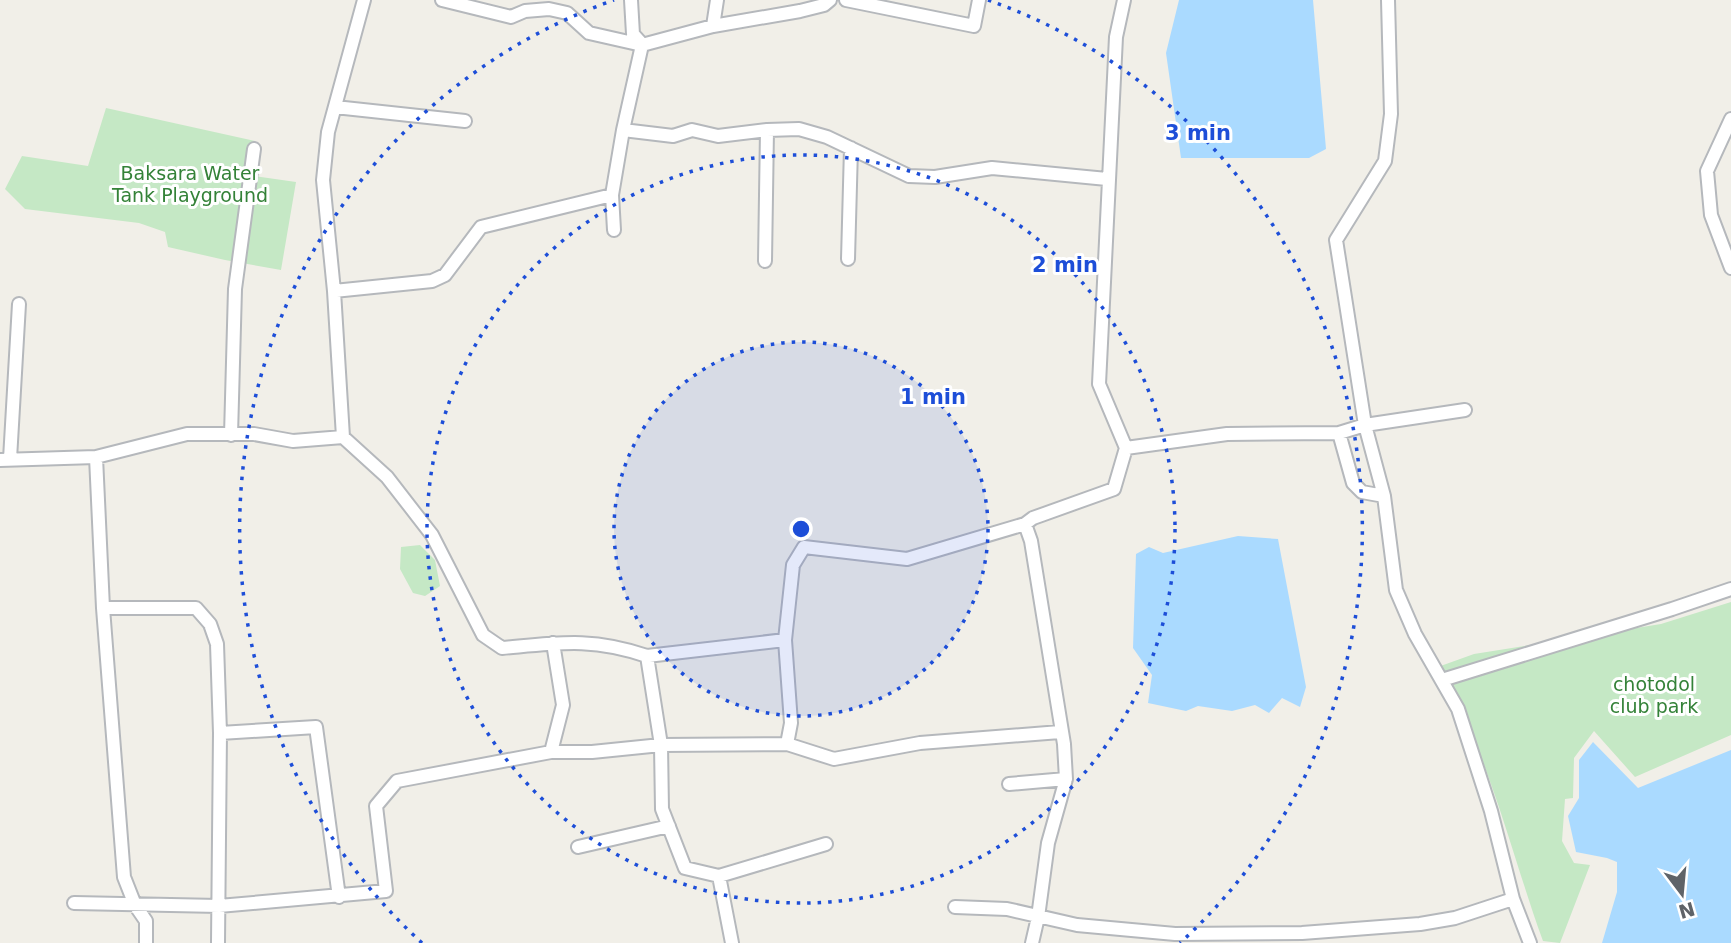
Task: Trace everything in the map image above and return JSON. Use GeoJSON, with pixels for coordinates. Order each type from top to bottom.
{"type":"FeatureCollection","features":[{"type":"Feature","properties":{"kind":"street"},"geometry":{"type":"LineString","coordinates":[[364,0],[361,20],[328,132],[323,180],[334,291],[343,437],[387,477],[432,535],[484,635],[502,648],[585,641],[624,648],[647,656],[785,640]]}},
{"type":"Feature","properties":{"kind":"street"},"geometry":{"type":"LineString","coordinates":[[442,0],[511,17],[525,11],[549,9],[567,13],[589,33],[642,45],[713,26],[800,11],[824,5],[830,0]]}},
{"type":"Feature","properties":{"kind":"street"},"geometry":{"type":"LineString","coordinates":[[631,0],[633,34],[642,45]]}},
{"type":"Feature","properties":{"kind":"street"},"geometry":{"type":"LineString","coordinates":[[713,26],[717,0]]}},
{"type":"Feature","properties":{"kind":"street"},"geometry":{"type":"LineString","coordinates":[[846,0],[974,26],[979,0]]}},
{"type":"Feature","properties":{"kind":"street"},"geometry":{"type":"LineString","coordinates":[[787,744],[791,723],[785,640],[793,565],[804,547],[907,559],[1025,524],[1033,518],[1114,489],[1126,449],[1099,384],[1116,37],[1124,0]]}},
{"type":"Feature","properties":{"kind":"street"},"geometry":{"type":"LineString","coordinates":[[1388,0],[1391,114],[1385,161],[1336,240],[1366,425],[1384,496],[1396,590],[1415,634],[1458,709],[1491,811],[1513,899],[1530,943]]}},
{"type":"Feature","properties":{"kind":"street"},"geometry":{"type":"LineString","coordinates":[[614,230],[612,195],[642,45]]}},
{"type":"Feature","properties":{"kind":"street"},"geometry":{"type":"LineString","coordinates":[[335,107],[465,121]]}},
{"type":"Feature","properties":{"kind":"street"},"geometry":{"type":"LineString","coordinates":[[1731,119],[1707,171],[1711,215],[1731,268]]}},
{"type":"Feature","properties":{"kind":"street"},"geometry":{"type":"LineString","coordinates":[[623,130],[673,136],[692,130],[718,136],[799,129],[827,137],[909,176],[935,177],[992,168],[1107,179]]}},
{"type":"Feature","properties":{"kind":"street"},"geometry":{"type":"LineString","coordinates":[[765,261],[767,130]]}},
{"type":"Feature","properties":{"kind":"street"},"geometry":{"type":"LineString","coordinates":[[848,259],[851,148]]}},
{"type":"Feature","properties":{"kind":"street"},"geometry":{"type":"LineString","coordinates":[[231,435],[235,289],[254,149]]}},
{"type":"Feature","properties":{"kind":"street"},"geometry":{"type":"LineString","coordinates":[[334,291],[432,281],[445,275],[481,227],[612,195]]}},
{"type":"Feature","properties":{"kind":"street"},"geometry":{"type":"LineString","coordinates":[[19,304],[5,459],[96,457],[187,434],[254,434],[293,441],[343,437]]}},
{"type":"Feature","properties":{"kind":"street"},"geometry":{"type":"LineString","coordinates":[[1126,449],[1227,434],[1339,433],[1366,425],[1465,410]]}},
{"type":"Feature","properties":{"kind":"street"},"geometry":{"type":"LineString","coordinates":[[1339,433],[1353,483],[1362,492],[1384,496]]}},
{"type":"Feature","properties":{"kind":"street"},"geometry":{"type":"LineString","coordinates":[[96,457],[103,608],[124,877],[135,905],[146,921],[146,943]]}},
{"type":"Feature","properties":{"kind":"street"},"geometry":{"type":"LineString","coordinates":[[1025,524],[1031,541],[1064,744],[1066,779],[1048,843],[1032,943]]}},
{"type":"Feature","properties":{"kind":"street"},"geometry":{"type":"LineString","coordinates":[[1442,680],[1672,610],[1731,589]]}},
{"type":"Feature","properties":{"kind":"street"},"geometry":{"type":"LineString","coordinates":[[103,608],[195,608],[210,624],[217,644],[220,733],[218,943]]}},
{"type":"Feature","properties":{"kind":"street"},"geometry":{"type":"LineString","coordinates":[[551,752],[563,705],[553,643]]}},
{"type":"Feature","properties":{"kind":"street"},"geometry":{"type":"LineString","coordinates":[[647,656],[661,745],[663,809],[685,868],[719,876],[826,844]]}},
{"type":"Feature","properties":{"kind":"street"},"geometry":{"type":"LineString","coordinates":[[220,733],[316,727],[339,897]]}},
{"type":"Feature","properties":{"kind":"street"},"geometry":{"type":"LineString","coordinates":[[74,903],[219,906],[386,891],[376,806],[397,782],[551,752],[592,752],[661,745],[787,744],[834,759],[920,743],[1060,732]]}},
{"type":"Feature","properties":{"kind":"street"},"geometry":{"type":"LineString","coordinates":[[1009,784],[1066,779]]}},
{"type":"Feature","properties":{"kind":"street"},"geometry":{"type":"LineString","coordinates":[[578,847],[669,826]]}},
{"type":"Feature","properties":{"kind":"street"},"geometry":{"type":"LineString","coordinates":[[719,876],[732,943]]}},
{"type":"Feature","properties":{"kind":"street"},"geometry":{"type":"LineString","coordinates":[[955,907],[1007,909],[1077,925],[1173,939],[1420,924],[1455,918],[1513,899]]}},
{"type":"Feature","properties":{"kind":"green space","name":"Baksara Water Tank Playground"},"geometry":{"type":"Polygon","coordinates":[[[106,108],[255,141],[246,175],[296,182],[281,270],[168,247],[165,232],[139,223],[25,209],[5,189],[22,156],[88,166],[106,108]]]}},
{"type":"Feature","properties":{"kind":"green space"},"geometry":{"type":"Polygon","coordinates":[[[420,545],[435,560],[440,586],[425,596],[413,593],[400,569],[401,547],[420,545]]]}},
{"type":"Feature","properties":{"kind":"green space","name":"chotodol club park"},"geometry":{"type":"Polygon","coordinates":[[[1731,602],[1731,735],[1635,777],[1594,731],[1574,758],[1573,798],[1565,799],[1562,841],[1574,863],[1590,865],[1560,943],[1543,941],[1473,737],[1460,709],[1435,668],[1474,654],[1661,624],[1731,602]]]}},
{"type":"Feature","properties":{"kind":"water"},"geometry":{"type":"Polygon","coordinates":[[[1179,0],[1313,0],[1326,149],[1309,158],[1181,158],[1166,53],[1179,0]]]}},
{"type":"Feature","properties":{"kind":"water"},"geometry":{"type":"Polygon","coordinates":[[[1238,536],[1278,539],[1306,687],[1300,707],[1282,698],[1269,713],[1255,705],[1232,711],[1198,706],[1186,711],[1148,703],[1152,675],[1133,648],[1136,554],[1149,547],[1163,553],[1238,536]]]}},
{"type":"Feature","properties":{"kind":"water"},"geometry":{"type":"Polygon","coordinates":[[[1593,742],[1638,788],[1731,750],[1731,943],[1602,943],[1617,892],[1617,862],[1576,852],[1568,816],[1579,798],[1579,760],[1593,742]]]}}]}
